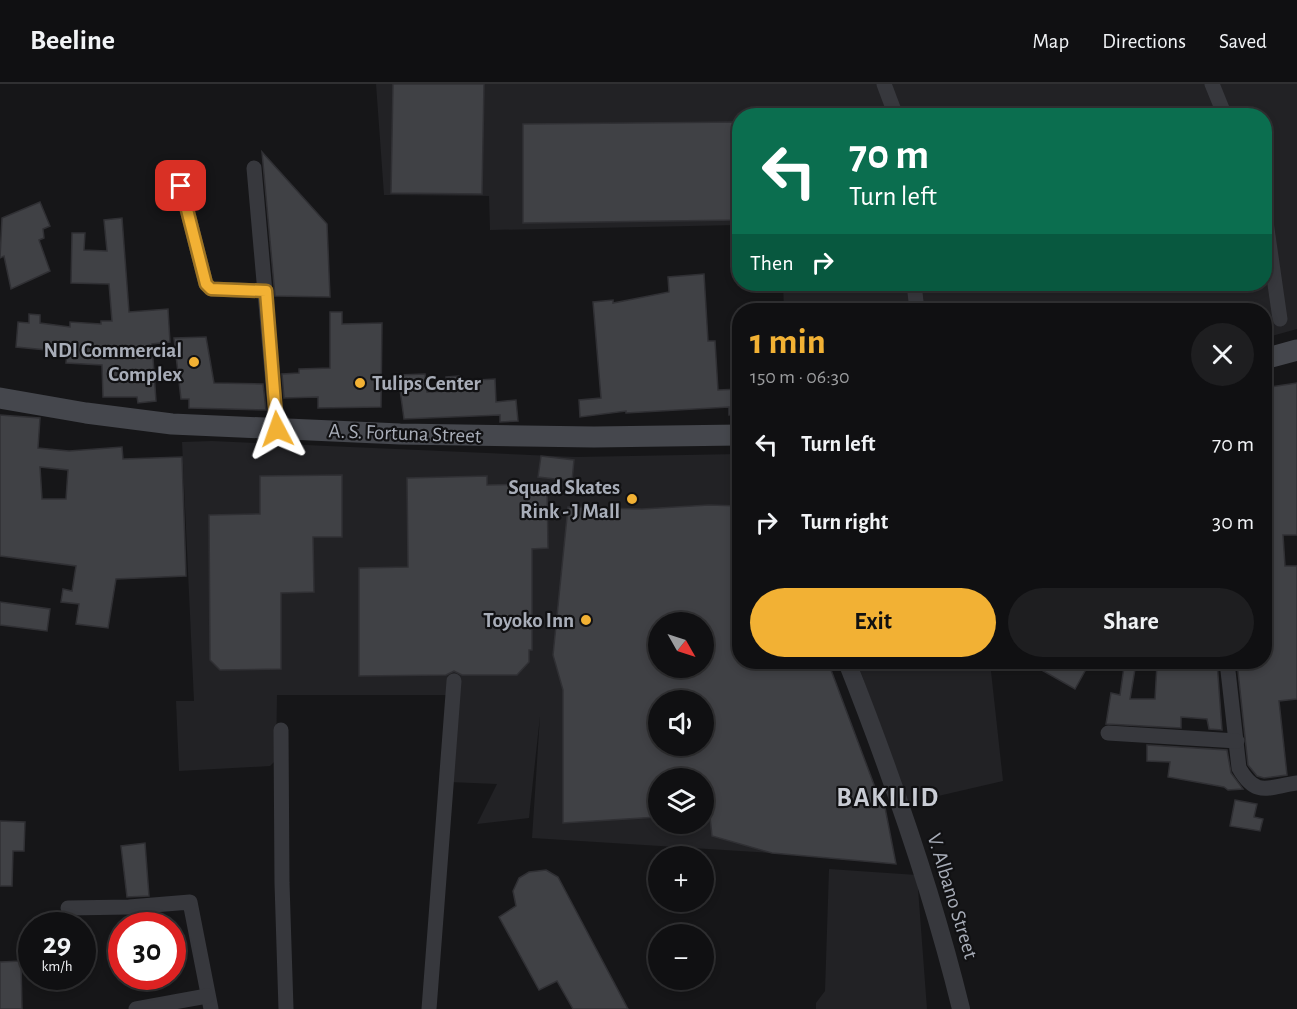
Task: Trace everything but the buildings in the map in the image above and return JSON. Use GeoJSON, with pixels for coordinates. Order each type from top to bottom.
{"type":"FeatureCollection","features":[{"type":"Feature","properties":{"kind":"main road"},"geometry":{"type":"LineString","coordinates":[[1272,357],[1297,350]]}},
{"type":"Feature","properties":{"kind":"main road","name":"A. S. Fortuna Street"},"geometry":{"type":"LineString","coordinates":[[0,398],[86,413],[172,424],[523,436],[732,435]]}},
{"type":"Feature","properties":{"kind":"street"},"geometry":{"type":"LineString","coordinates":[[884,84],[893,108]]}},
{"type":"Feature","properties":{"kind":"street"},"geometry":{"type":"LineString","coordinates":[[1212,84],[1222,108]]}},
{"type":"Feature","properties":{"kind":"street"},"geometry":{"type":"LineString","coordinates":[[254,168],[277,429]]}},
{"type":"Feature","properties":{"kind":"street"},"geometry":{"type":"LineString","coordinates":[[181,186],[206,284],[211,289],[266,291]]}},
{"type":"Feature","properties":{"kind":"street"},"geometry":{"type":"LineString","coordinates":[[1272,264],[1280,319]]}},
{"type":"Feature","properties":{"kind":"street","name":"V. Albano Street"},"geometry":{"type":"LineString","coordinates":[[850,669],[916,849],[944,937],[961,1009]]}},
{"type":"Feature","properties":{"kind":"street"},"geometry":{"type":"LineString","coordinates":[[1228,669],[1239,768],[1253,787],[1297,783]]}},
{"type":"Feature","properties":{"kind":"street"},"geometry":{"type":"LineString","coordinates":[[429,1009],[454,681]]}},
{"type":"Feature","properties":{"kind":"street"},"geometry":{"type":"LineString","coordinates":[[282,730],[282,883],[286,1009]]}},
{"type":"Feature","properties":{"kind":"street"},"geometry":{"type":"LineString","coordinates":[[1108,733],[1237,741]]}},
{"type":"Feature","properties":{"kind":"street"},"geometry":{"type":"LineString","coordinates":[[68,908],[129,907],[190,902],[209,1002],[136,1009]]}},
{"type":"Feature","properties":{"kind":"shaded area"},"geometry":{"type":"Polygon","coordinates":[[[376,84],[1297,84],[1297,329],[1272,336],[1272,303],[784,303],[783,291],[1272,291],[1272,108],[732,108],[732,225],[490,230],[489,196],[384,195],[376,84]]]}},
{"type":"Feature","properties":{"kind":"shaded area"},"geometry":{"type":"Polygon","coordinates":[[[212,441],[576,457],[732,454],[732,669],[831,669],[876,790],[882,792],[896,864],[714,849],[714,846],[660,846],[532,838],[540,716],[529,818],[477,824],[497,784],[449,782],[456,695],[277,695],[276,760],[270,766],[179,771],[176,701],[194,701],[182,442],[212,441]]]}},
{"type":"Feature","properties":{"kind":"shaded area"},"geometry":{"type":"Polygon","coordinates":[[[860,669],[991,669],[1003,781],[908,803],[860,669]]]}},
{"type":"Feature","properties":{"kind":"shaded area"},"geometry":{"type":"Polygon","coordinates":[[[829,869],[917,875],[927,1009],[816,1009],[816,1003],[825,991],[829,869]]]}},
{"type":"Feature","properties":{"kind":"place","name":"NDI Commercial Complex"},"geometry":{"type":"Point","coordinates":[194,362]}},
{"type":"Feature","properties":{"kind":"place","name":"Tulips Center"},"geometry":{"type":"Point","coordinates":[360,383]}},
{"type":"Feature","properties":{"kind":"place","name":"Squad Skates Rink - J Mall"},"geometry":{"type":"Point","coordinates":[632,499]}},
{"type":"Feature","properties":{"kind":"place","name":"Toyoko Inn"},"geometry":{"type":"Point","coordinates":[586,620]}},
{"type":"Feature","properties":{"kind":"district","name":"BAKILID"},"geometry":{"type":"Point","coordinates":[888,797]}},
{"type":"Feature","properties":{"kind":"route"},"geometry":{"type":"LineString","coordinates":[[181,186],[206,284],[211,289],[266,291],[277,429]]}}]}
